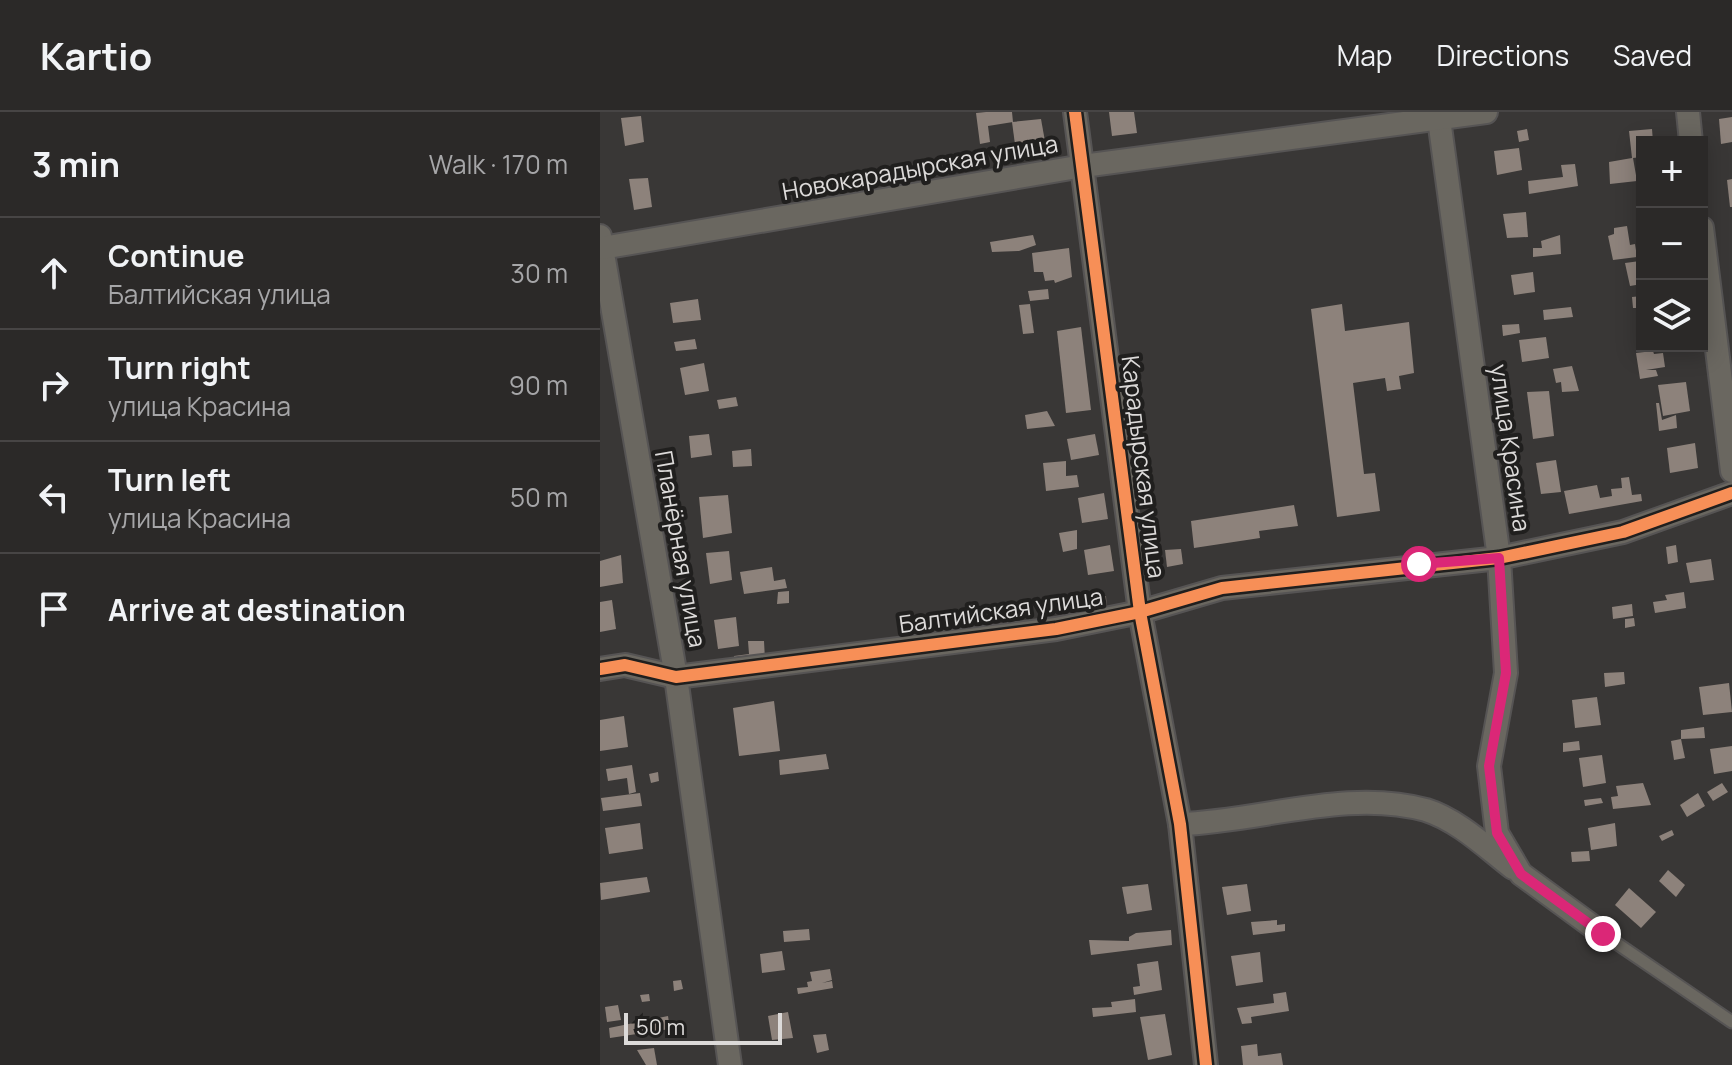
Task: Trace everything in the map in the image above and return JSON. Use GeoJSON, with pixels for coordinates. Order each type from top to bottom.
{"type":"FeatureCollection","features":[{"type":"Feature","properties":{"kind":"street","name":"Карадырская улица"},"geometry":{"type":"LineString","coordinates":[[1075,112],[1140,612],[1180,824],[1206,1065]]}},
{"type":"Feature","properties":{"kind":"street","name":"Новокарадырская улица"},"geometry":{"type":"LineString","coordinates":[[601,241],[1083,166],[1439,115],[1486,112]]}},
{"type":"Feature","properties":{"kind":"street"},"geometry":{"type":"LineString","coordinates":[[1688,112],[1690,136]]}},
{"type":"Feature","properties":{"kind":"street","name":"улица Красина"},"geometry":{"type":"LineString","coordinates":[[1439,115],[1499,558],[1506,673],[1489,766],[1497,833],[1521,874],[1603,934]]}},
{"type":"Feature","properties":{"kind":"street","name":"Планёрная улица"},"geometry":{"type":"LineString","coordinates":[[601,241],[676,677],[730,1065]]}},
{"type":"Feature","properties":{"kind":"street"},"geometry":{"type":"LineString","coordinates":[[1708,277],[1732,471]]}},
{"type":"Feature","properties":{"kind":"street","name":"Балтийская улица"},"geometry":{"type":"LineString","coordinates":[[600,669],[625,665],[676,677],[1056,629],[1140,612],[1222,588],[1499,558],[1623,532],[1732,493]]}},
{"type":"Feature","properties":{"kind":"street"},"geometry":{"type":"LineString","coordinates":[[1180,824],[1248,819],[1345,805],[1391,805],[1427,811],[1452,824],[1521,874]]}},
{"type":"Feature","properties":{"kind":"lane"},"geometry":{"type":"LineString","coordinates":[[1603,934],[1732,1022]]}},
{"type":"Feature","properties":{"kind":"building"},"geometry":{"type":"Polygon","coordinates":[[[1012,112],[1013,122],[988,126],[990,142],[980,144],[976,113],[1012,112]]]}},
{"type":"Feature","properties":{"kind":"building"},"geometry":{"type":"Polygon","coordinates":[[[1109,112],[1134,112],[1137,133],[1112,136],[1109,112]]]}},
{"type":"Feature","properties":{"kind":"building"},"geometry":{"type":"Polygon","coordinates":[[[641,116],[644,142],[625,146],[621,118],[641,116]]]}},
{"type":"Feature","properties":{"kind":"building"},"geometry":{"type":"Polygon","coordinates":[[[1732,117],[1732,142],[1721,144],[1719,119],[1732,117]]]}},
{"type":"Feature","properties":{"kind":"building"},"geometry":{"type":"Polygon","coordinates":[[[1041,119],[1046,147],[1016,152],[1012,122],[1041,119]]]}},
{"type":"Feature","properties":{"kind":"building"},"geometry":{"type":"Polygon","coordinates":[[[1527,129],[1529,140],[1519,142],[1517,131],[1527,129]]]}},
{"type":"Feature","properties":{"kind":"building"},"geometry":{"type":"Polygon","coordinates":[[[1652,129],[1653,136],[1636,136],[1636,158],[1633,158],[1636,181],[1610,184],[1609,162],[1632,158],[1629,131],[1652,129]]]}},
{"type":"Feature","properties":{"kind":"building"},"geometry":{"type":"Polygon","coordinates":[[[1519,148],[1522,170],[1497,175],[1494,151],[1519,148]]]}},
{"type":"Feature","properties":{"kind":"building"},"geometry":{"type":"Polygon","coordinates":[[[1575,164],[1578,186],[1529,194],[1528,181],[1563,177],[1561,165],[1575,164]]]}},
{"type":"Feature","properties":{"kind":"building"},"geometry":{"type":"Polygon","coordinates":[[[648,178],[652,207],[634,210],[629,179],[648,178]]]}},
{"type":"Feature","properties":{"kind":"building"},"geometry":{"type":"Polygon","coordinates":[[[1732,179],[1732,207],[1730,207],[1727,180],[1732,179]]]}},
{"type":"Feature","properties":{"kind":"building"},"geometry":{"type":"Polygon","coordinates":[[[1526,212],[1528,237],[1507,238],[1503,214],[1526,212]]]}},
{"type":"Feature","properties":{"kind":"building"},"geometry":{"type":"Polygon","coordinates":[[[1627,226],[1630,245],[1635,244],[1636,257],[1613,260],[1608,236],[1614,234],[1614,228],[1627,226]]]}},
{"type":"Feature","properties":{"kind":"building"},"geometry":{"type":"Polygon","coordinates":[[[1033,235],[1036,245],[1019,251],[992,252],[990,242],[1033,235]]]}},
{"type":"Feature","properties":{"kind":"building"},"geometry":{"type":"Polygon","coordinates":[[[1560,235],[1561,254],[1533,257],[1533,248],[1542,248],[1541,241],[1560,235]]]}},
{"type":"Feature","properties":{"kind":"building"},"geometry":{"type":"Polygon","coordinates":[[[1069,248],[1072,277],[1055,283],[1054,280],[1045,281],[1043,272],[1034,272],[1032,253],[1069,248]]]}},
{"type":"Feature","properties":{"kind":"building"},"geometry":{"type":"Polygon","coordinates":[[[1636,262],[1636,285],[1630,286],[1625,263],[1636,262]]]}},
{"type":"Feature","properties":{"kind":"building"},"geometry":{"type":"Polygon","coordinates":[[[1533,272],[1535,292],[1514,295],[1511,275],[1533,272]]]}},
{"type":"Feature","properties":{"kind":"building"},"geometry":{"type":"Polygon","coordinates":[[[1048,289],[1049,299],[1030,301],[1028,291],[1048,289]]]}},
{"type":"Feature","properties":{"kind":"building"},"geometry":{"type":"Polygon","coordinates":[[[698,299],[701,320],[673,323],[670,303],[698,299]]]}},
{"type":"Feature","properties":{"kind":"building"},"geometry":{"type":"Polygon","coordinates":[[[1030,304],[1034,333],[1023,334],[1019,305],[1030,304]]]}},
{"type":"Feature","properties":{"kind":"building"},"geometry":{"type":"Polygon","coordinates":[[[1342,304],[1345,331],[1409,322],[1414,373],[1399,376],[1401,389],[1387,391],[1385,378],[1353,383],[1364,474],[1375,473],[1380,511],[1337,517],[1311,309],[1342,304]]]}},
{"type":"Feature","properties":{"kind":"building"},"geometry":{"type":"Polygon","coordinates":[[[1571,307],[1573,317],[1544,320],[1543,310],[1571,307]]]}},
{"type":"Feature","properties":{"kind":"building"},"geometry":{"type":"Polygon","coordinates":[[[1519,324],[1520,333],[1503,336],[1502,325],[1519,324]]]}},
{"type":"Feature","properties":{"kind":"building"},"geometry":{"type":"Polygon","coordinates":[[[1081,327],[1091,410],[1066,413],[1057,331],[1081,327]]]}},
{"type":"Feature","properties":{"kind":"building"},"geometry":{"type":"Polygon","coordinates":[[[1546,337],[1549,358],[1522,362],[1519,340],[1546,337]]]}},
{"type":"Feature","properties":{"kind":"building"},"geometry":{"type":"Polygon","coordinates":[[[695,339],[697,349],[676,351],[674,342],[695,339]]]}},
{"type":"Feature","properties":{"kind":"building"},"geometry":{"type":"Polygon","coordinates":[[[1636,353],[1663,353],[1665,367],[1646,370],[1656,370],[1658,376],[1640,379],[1636,353]]]}},
{"type":"Feature","properties":{"kind":"building"},"geometry":{"type":"Polygon","coordinates":[[[704,363],[709,391],[685,395],[680,368],[704,363]]]}},
{"type":"Feature","properties":{"kind":"building"},"geometry":{"type":"Polygon","coordinates":[[[1572,366],[1579,391],[1562,392],[1561,382],[1556,383],[1553,369],[1572,366]]]}},
{"type":"Feature","properties":{"kind":"building"},"geometry":{"type":"Polygon","coordinates":[[[1686,382],[1690,411],[1663,416],[1658,385],[1686,382]]]}},
{"type":"Feature","properties":{"kind":"building"},"geometry":{"type":"Polygon","coordinates":[[[1549,391],[1554,436],[1533,439],[1527,392],[1549,391]]]}},
{"type":"Feature","properties":{"kind":"building"},"geometry":{"type":"Polygon","coordinates":[[[736,397],[738,406],[719,409],[717,400],[736,397]]]}},
{"type":"Feature","properties":{"kind":"building"},"geometry":{"type":"Polygon","coordinates":[[[1656,403],[1659,403],[1662,420],[1676,415],[1677,428],[1659,431],[1656,403]]]}},
{"type":"Feature","properties":{"kind":"building"},"geometry":{"type":"Polygon","coordinates":[[[1047,411],[1055,426],[1027,429],[1025,415],[1047,411]]]}},
{"type":"Feature","properties":{"kind":"building"},"geometry":{"type":"Polygon","coordinates":[[[709,434],[712,455],[691,458],[689,436],[709,434]]]}},
{"type":"Feature","properties":{"kind":"building"},"geometry":{"type":"Polygon","coordinates":[[[1095,434],[1099,455],[1071,460],[1067,439],[1095,434]]]}},
{"type":"Feature","properties":{"kind":"building"},"geometry":{"type":"Polygon","coordinates":[[[1695,443],[1698,468],[1670,473],[1667,448],[1695,443]]]}},
{"type":"Feature","properties":{"kind":"building"},"geometry":{"type":"Polygon","coordinates":[[[751,449],[752,466],[733,467],[732,451],[751,449]]]}},
{"type":"Feature","properties":{"kind":"building"},"geometry":{"type":"Polygon","coordinates":[[[1556,460],[1561,492],[1541,494],[1536,463],[1556,460]]]}},
{"type":"Feature","properties":{"kind":"building"},"geometry":{"type":"Polygon","coordinates":[[[1066,461],[1066,476],[1077,475],[1079,487],[1046,491],[1043,463],[1066,461]]]}},
{"type":"Feature","properties":{"kind":"building"},"geometry":{"type":"Polygon","coordinates":[[[1629,477],[1632,495],[1641,494],[1642,501],[1569,514],[1564,491],[1597,485],[1600,498],[1612,496],[1611,489],[1622,488],[1621,478],[1629,477]]]}},
{"type":"Feature","properties":{"kind":"building"},"geometry":{"type":"Polygon","coordinates":[[[1104,493],[1108,519],[1082,523],[1078,498],[1104,493]]]}},
{"type":"Feature","properties":{"kind":"building"},"geometry":{"type":"Polygon","coordinates":[[[728,495],[732,533],[703,538],[699,497],[728,495]]]}},
{"type":"Feature","properties":{"kind":"building"},"geometry":{"type":"Polygon","coordinates":[[[1294,505],[1298,526],[1259,531],[1260,538],[1194,548],[1191,521],[1294,505]]]}},
{"type":"Feature","properties":{"kind":"building"},"geometry":{"type":"Polygon","coordinates":[[[1077,530],[1077,549],[1063,552],[1059,533],[1077,530]]]}},
{"type":"Feature","properties":{"kind":"building"},"geometry":{"type":"Polygon","coordinates":[[[1110,545],[1114,571],[1088,575],[1084,550],[1110,545]]]}},
{"type":"Feature","properties":{"kind":"building"},"geometry":{"type":"Polygon","coordinates":[[[1676,545],[1678,562],[1668,564],[1666,547],[1676,545]]]}},
{"type":"Feature","properties":{"kind":"building"},"geometry":{"type":"Polygon","coordinates":[[[1181,549],[1183,564],[1167,567],[1165,550],[1181,549]]]}},
{"type":"Feature","properties":{"kind":"building"},"geometry":{"type":"Polygon","coordinates":[[[729,551],[732,580],[710,584],[706,553],[729,551]]]}},
{"type":"Feature","properties":{"kind":"building"},"geometry":{"type":"Polygon","coordinates":[[[621,555],[623,583],[600,587],[600,561],[621,555]]]}},
{"type":"Feature","properties":{"kind":"building"},"geometry":{"type":"Polygon","coordinates":[[[1711,559],[1714,580],[1690,583],[1686,563],[1711,559]]]}},
{"type":"Feature","properties":{"kind":"building"},"geometry":{"type":"Polygon","coordinates":[[[772,567],[774,581],[785,579],[787,588],[744,594],[740,572],[772,567]]]}},
{"type":"Feature","properties":{"kind":"building"},"geometry":{"type":"Polygon","coordinates":[[[789,591],[789,603],[777,604],[778,592],[789,591]]]}},
{"type":"Feature","properties":{"kind":"building"},"geometry":{"type":"Polygon","coordinates":[[[1684,592],[1686,608],[1655,613],[1653,602],[1667,600],[1665,595],[1684,592]]]}},
{"type":"Feature","properties":{"kind":"building"},"geometry":{"type":"Polygon","coordinates":[[[1106,596],[1107,613],[1088,614],[1088,597],[1106,596]]]}},
{"type":"Feature","properties":{"kind":"building"},"geometry":{"type":"Polygon","coordinates":[[[612,600],[616,629],[600,632],[600,602],[612,600]]]}},
{"type":"Feature","properties":{"kind":"building"},"geometry":{"type":"Polygon","coordinates":[[[1632,604],[1633,616],[1613,619],[1612,607],[1632,604]]]}},
{"type":"Feature","properties":{"kind":"building"},"geometry":{"type":"Polygon","coordinates":[[[736,617],[739,646],[718,649],[714,620],[736,617]]]}},
{"type":"Feature","properties":{"kind":"building"},"geometry":{"type":"Polygon","coordinates":[[[1634,618],[1635,626],[1625,628],[1625,619],[1634,618]]]}},
{"type":"Feature","properties":{"kind":"building"},"geometry":{"type":"Polygon","coordinates":[[[748,641],[764,641],[765,660],[735,664],[734,656],[749,654],[748,641]]]}},
{"type":"Feature","properties":{"kind":"building"},"geometry":{"type":"Polygon","coordinates":[[[1624,672],[1625,684],[1605,687],[1604,673],[1624,672]]]}},
{"type":"Feature","properties":{"kind":"building"},"geometry":{"type":"Polygon","coordinates":[[[1729,683],[1732,712],[1703,715],[1699,687],[1729,683]]]}},
{"type":"Feature","properties":{"kind":"building"},"geometry":{"type":"Polygon","coordinates":[[[1597,697],[1601,725],[1575,728],[1572,700],[1597,697]]]}},
{"type":"Feature","properties":{"kind":"building"},"geometry":{"type":"Polygon","coordinates":[[[774,701],[780,751],[739,756],[733,708],[774,701]]]}},
{"type":"Feature","properties":{"kind":"building"},"geometry":{"type":"Polygon","coordinates":[[[624,716],[628,747],[600,751],[600,720],[624,716]]]}},
{"type":"Feature","properties":{"kind":"building"},"geometry":{"type":"Polygon","coordinates":[[[1704,727],[1705,738],[1681,739],[1681,730],[1704,727]]]}},
{"type":"Feature","properties":{"kind":"building"},"geometry":{"type":"Polygon","coordinates":[[[1681,739],[1685,758],[1674,760],[1671,741],[1681,739]]]}},
{"type":"Feature","properties":{"kind":"building"},"geometry":{"type":"Polygon","coordinates":[[[1579,741],[1580,750],[1563,752],[1563,743],[1579,741]]]}},
{"type":"Feature","properties":{"kind":"building"},"geometry":{"type":"Polygon","coordinates":[[[1732,746],[1732,771],[1714,774],[1710,749],[1732,746]]]}},
{"type":"Feature","properties":{"kind":"building"},"geometry":{"type":"Polygon","coordinates":[[[826,754],[829,769],[780,775],[779,760],[826,754]]]}},
{"type":"Feature","properties":{"kind":"building"},"geometry":{"type":"Polygon","coordinates":[[[1602,755],[1606,783],[1583,787],[1579,758],[1602,755]]]}},
{"type":"Feature","properties":{"kind":"building"},"geometry":{"type":"Polygon","coordinates":[[[632,765],[636,792],[629,794],[627,778],[608,781],[606,769],[632,765]]]}},
{"type":"Feature","properties":{"kind":"building"},"geometry":{"type":"Polygon","coordinates":[[[658,772],[659,781],[651,783],[649,774],[658,772]]]}},
{"type":"Feature","properties":{"kind":"building"},"geometry":{"type":"Polygon","coordinates":[[[1643,783],[1651,805],[1613,809],[1611,797],[1618,796],[1616,786],[1643,783]]]}},
{"type":"Feature","properties":{"kind":"building"},"geometry":{"type":"Polygon","coordinates":[[[1722,783],[1728,792],[1713,801],[1707,792],[1722,783]]]}},
{"type":"Feature","properties":{"kind":"building"},"geometry":{"type":"Polygon","coordinates":[[[640,793],[642,806],[603,811],[601,798],[640,793]]]}},
{"type":"Feature","properties":{"kind":"building"},"geometry":{"type":"Polygon","coordinates":[[[1698,793],[1705,806],[1687,817],[1680,805],[1698,793]]]}},
{"type":"Feature","properties":{"kind":"building"},"geometry":{"type":"Polygon","coordinates":[[[1601,798],[1603,803],[1585,806],[1584,800],[1601,798]]]}},
{"type":"Feature","properties":{"kind":"building"},"geometry":{"type":"Polygon","coordinates":[[[640,823],[643,849],[609,854],[605,828],[640,823]]]}},
{"type":"Feature","properties":{"kind":"building"},"geometry":{"type":"Polygon","coordinates":[[[1615,823],[1617,846],[1591,850],[1588,828],[1615,823]]]}},
{"type":"Feature","properties":{"kind":"building"},"geometry":{"type":"Polygon","coordinates":[[[1672,830],[1674,835],[1662,841],[1659,836],[1672,830]]]}},
{"type":"Feature","properties":{"kind":"building"},"geometry":{"type":"Polygon","coordinates":[[[1589,851],[1590,861],[1572,862],[1571,852],[1589,851]]]}},
{"type":"Feature","properties":{"kind":"building"},"geometry":{"type":"Polygon","coordinates":[[[1668,870],[1685,885],[1676,897],[1659,881],[1668,870]]]}},
{"type":"Feature","properties":{"kind":"building"},"geometry":{"type":"Polygon","coordinates":[[[647,877],[650,892],[601,900],[600,883],[647,877]]]}},
{"type":"Feature","properties":{"kind":"building"},"geometry":{"type":"Polygon","coordinates":[[[1148,884],[1152,910],[1127,914],[1122,887],[1148,884]]]}},
{"type":"Feature","properties":{"kind":"building"},"geometry":{"type":"Polygon","coordinates":[[[1247,884],[1251,911],[1227,915],[1222,887],[1247,884]]]}},
{"type":"Feature","properties":{"kind":"building"},"geometry":{"type":"Polygon","coordinates":[[[1629,888],[1656,912],[1641,928],[1615,905],[1629,888]]]}},
{"type":"Feature","properties":{"kind":"building"},"geometry":{"type":"Polygon","coordinates":[[[1277,920],[1277,925],[1285,924],[1285,931],[1253,935],[1251,922],[1277,920]]]}},
{"type":"Feature","properties":{"kind":"building"},"geometry":{"type":"Polygon","coordinates":[[[809,929],[810,940],[784,942],[783,931],[809,929]]]}},
{"type":"Feature","properties":{"kind":"building"},"geometry":{"type":"Polygon","coordinates":[[[1171,930],[1172,945],[1091,955],[1089,940],[1129,941],[1129,937],[1136,933],[1171,930]]]}},
{"type":"Feature","properties":{"kind":"building"},"geometry":{"type":"Polygon","coordinates":[[[782,951],[785,970],[762,973],[760,954],[782,951]]]}},
{"type":"Feature","properties":{"kind":"building"},"geometry":{"type":"Polygon","coordinates":[[[1260,952],[1263,982],[1236,986],[1231,956],[1260,952]]]}},
{"type":"Feature","properties":{"kind":"building"},"geometry":{"type":"Polygon","coordinates":[[[1158,961],[1162,990],[1134,995],[1133,987],[1140,986],[1137,964],[1158,961]]]}},
{"type":"Feature","properties":{"kind":"building"},"geometry":{"type":"Polygon","coordinates":[[[830,969],[832,980],[822,983],[832,981],[833,988],[798,994],[797,988],[808,987],[807,982],[812,981],[810,972],[830,969]]]}},
{"type":"Feature","properties":{"kind":"building"},"geometry":{"type":"Polygon","coordinates":[[[681,980],[683,989],[674,991],[673,981],[681,980]]]}},
{"type":"Feature","properties":{"kind":"building"},"geometry":{"type":"Polygon","coordinates":[[[1286,992],[1289,1011],[1251,1017],[1252,1023],[1242,1024],[1237,1008],[1274,1003],[1273,994],[1286,992]]]}},
{"type":"Feature","properties":{"kind":"building"},"geometry":{"type":"Polygon","coordinates":[[[649,994],[650,1001],[642,1002],[640,995],[649,994]]]}},
{"type":"Feature","properties":{"kind":"building"},"geometry":{"type":"Polygon","coordinates":[[[1135,999],[1136,1012],[1093,1017],[1092,1008],[1112,1007],[1111,1002],[1135,999]]]}},
{"type":"Feature","properties":{"kind":"building"},"geometry":{"type":"Polygon","coordinates":[[[618,1005],[621,1020],[607,1022],[605,1007],[618,1005]]]}},
{"type":"Feature","properties":{"kind":"building"},"geometry":{"type":"Polygon","coordinates":[[[788,1012],[793,1038],[772,1040],[768,1016],[788,1012]]]}},
{"type":"Feature","properties":{"kind":"building"},"geometry":{"type":"Polygon","coordinates":[[[1165,1014],[1172,1055],[1148,1060],[1140,1017],[1165,1014]]]}},
{"type":"Feature","properties":{"kind":"building"},"geometry":{"type":"Polygon","coordinates":[[[668,1016],[670,1029],[610,1038],[609,1028],[668,1016]]]}},
{"type":"Feature","properties":{"kind":"building"},"geometry":{"type":"Polygon","coordinates":[[[826,1034],[829,1050],[817,1053],[813,1035],[826,1034]]]}},
{"type":"Feature","properties":{"kind":"building"},"geometry":{"type":"Polygon","coordinates":[[[1257,1044],[1258,1056],[1281,1053],[1283,1065],[1243,1065],[1241,1046],[1257,1044]]]}},
{"type":"Feature","properties":{"kind":"building"},"geometry":{"type":"Polygon","coordinates":[[[654,1048],[657,1065],[646,1065],[637,1050],[654,1048]]]}},
{"type":"Feature","properties":{"kind":"cycle path"},"geometry":{"type":"LineString","coordinates":[[1075,112],[1140,612],[1180,824],[1206,1065]]}},
{"type":"Feature","properties":{"kind":"cycle path"},"geometry":{"type":"LineString","coordinates":[[600,669],[625,665],[676,677],[1056,629],[1140,612],[1222,588],[1499,558],[1623,532],[1732,493]]}},
{"type":"Feature","properties":{"kind":"route"},"geometry":{"type":"LineString","coordinates":[[1419,564],[1499,558],[1506,673],[1489,766],[1497,833],[1521,874],[1603,934]]}}]}
